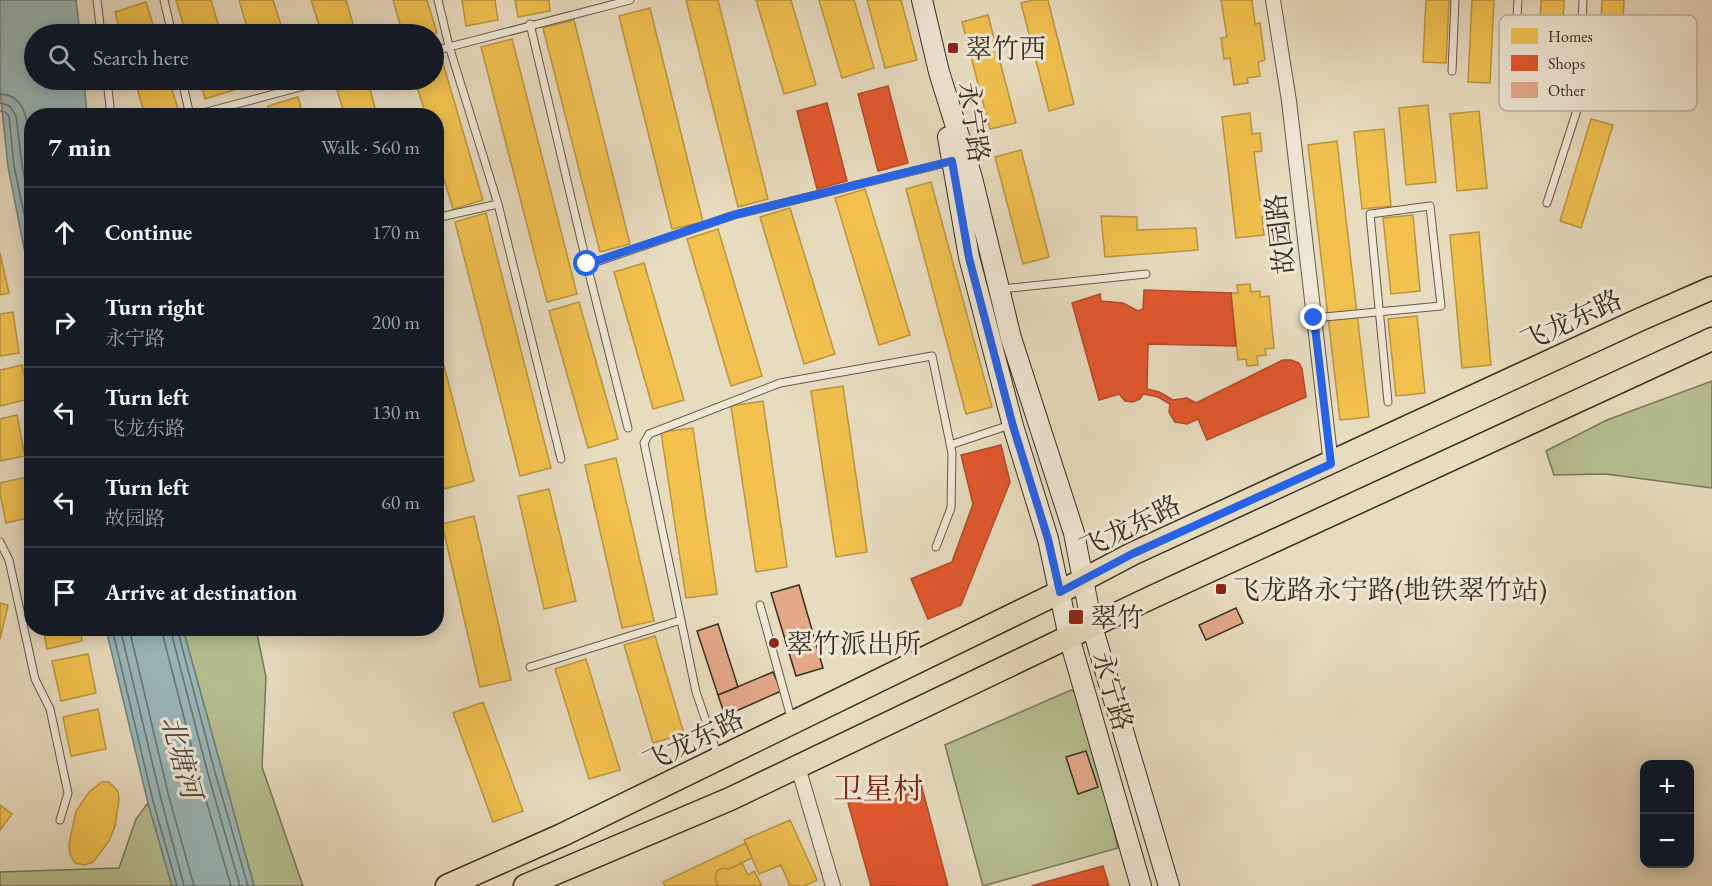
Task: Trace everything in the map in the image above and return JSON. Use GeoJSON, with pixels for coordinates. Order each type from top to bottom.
{"type":"FeatureCollection","features":[{"type":"Feature","properties":{"kind":"main road"},"geometry":{"type":"LineString","coordinates":[[922,0],[939,72]]}},
{"type":"Feature","properties":{"kind":"main road","name":"永宁路"},"geometry":{"type":"LineString","coordinates":[[939,72],[969,258],[1013,425],[1048,539],[1069,637],[1141,886]]}},
{"type":"Feature","properties":{"kind":"main road","name":"永宁路"},"geometry":{"type":"LineString","coordinates":[[939,72],[972,178],[1011,338],[1074,533],[1092,626],[1169,886]]}},
{"type":"Feature","properties":{"kind":"main road","name":"飞龙东路"},"geometry":{"type":"LineString","coordinates":[[447,886],[562,835],[719,759],[1060,592],[1132,554],[1712,288]]}},
{"type":"Feature","properties":{"kind":"main road"},"geometry":{"type":"LineString","coordinates":[[525,886],[730,799],[1159,594],[1712,339]]}},
{"type":"Feature","properties":{"kind":"street","name":"故园路"},"geometry":{"type":"LineString","coordinates":[[1273,0],[1289,101],[1331,464]]}},
{"type":"Feature","properties":{"kind":"street"},"geometry":{"type":"LineString","coordinates":[[798,767],[833,886]]}},
{"type":"Feature","properties":{"kind":"street"},"geometry":{"type":"LineString","coordinates":[[557,886],[570,866]]}},
{"type":"Feature","properties":{"kind":"lane"},"geometry":{"type":"LineString","coordinates":[[97,0],[100,24]]}},
{"type":"Feature","properties":{"kind":"lane"},"geometry":{"type":"LineString","coordinates":[[164,0],[170,24]]}},
{"type":"Feature","properties":{"kind":"lane"},"geometry":{"type":"LineString","coordinates":[[438,0],[444,24]]}},
{"type":"Feature","properties":{"kind":"lane"},"geometry":{"type":"LineString","coordinates":[[444,48],[630,0]]}},
{"type":"Feature","properties":{"kind":"lane"},"geometry":{"type":"LineString","coordinates":[[1452,71],[1455,0]]}},
{"type":"Feature","properties":{"kind":"lane"},"geometry":{"type":"LineString","coordinates":[[1517,15],[1518,0]]}},
{"type":"Feature","properties":{"kind":"lane"},"geometry":{"type":"LineString","coordinates":[[1582,15],[1583,0]]}},
{"type":"Feature","properties":{"kind":"lane"},"geometry":{"type":"LineString","coordinates":[[530,24],[628,428]]}},
{"type":"Feature","properties":{"kind":"lane"},"geometry":{"type":"LineString","coordinates":[[444,25],[498,204],[561,459]]}},
{"type":"Feature","properties":{"kind":"lane"},"geometry":{"type":"LineString","coordinates":[[108,90],[110,108]]}},
{"type":"Feature","properties":{"kind":"lane"},"geometry":{"type":"LineString","coordinates":[[184,90],[189,108]]}},
{"type":"Feature","properties":{"kind":"lane"},"geometry":{"type":"LineString","coordinates":[[221,108],[288,90]]}},
{"type":"Feature","properties":{"kind":"lane"},"geometry":{"type":"LineString","coordinates":[[1547,203],[1577,111]]}},
{"type":"Feature","properties":{"kind":"lane"},"geometry":{"type":"LineString","coordinates":[[587,264],[734,215],[952,161]]}},
{"type":"Feature","properties":{"kind":"lane"},"geometry":{"type":"LineString","coordinates":[[444,216],[498,204]]}},
{"type":"Feature","properties":{"kind":"lane"},"geometry":{"type":"LineString","coordinates":[[1314,318],[1379,312],[1441,306],[1430,206],[1370,214],[1379,312],[1388,402]]}},
{"type":"Feature","properties":{"kind":"lane"},"geometry":{"type":"LineString","coordinates":[[999,289],[1146,274]]}},
{"type":"Feature","properties":{"kind":"lane"},"geometry":{"type":"LineString","coordinates":[[719,759],[696,692],[644,443],[649,434],[780,383],[932,356],[950,445],[951,508],[936,547]]}},
{"type":"Feature","properties":{"kind":"lane"},"geometry":{"type":"LineString","coordinates":[[950,445],[1013,425]]}},
{"type":"Feature","properties":{"kind":"lane"},"geometry":{"type":"LineString","coordinates":[[0,542],[9,560],[24,629]]}},
{"type":"Feature","properties":{"kind":"lane"},"geometry":{"type":"LineString","coordinates":[[760,605],[793,723]]}},
{"type":"Feature","properties":{"kind":"lane"},"geometry":{"type":"LineString","coordinates":[[530,667],[681,620]]}},
{"type":"Feature","properties":{"kind":"lane"},"geometry":{"type":"LineString","coordinates":[[26,636],[35,679],[50,708],[68,793],[60,820]]}},
{"type":"Feature","properties":{"kind":"green space"},"geometry":{"type":"Polygon","coordinates":[[[1712,381],[1712,488],[1606,474],[1554,475],[1546,451],[1607,420],[1712,381]]]}},
{"type":"Feature","properties":{"kind":"green space"},"geometry":{"type":"Polygon","coordinates":[[[185,636],[257,636],[266,677],[262,767],[303,886],[254,886],[185,636]]]}},
{"type":"Feature","properties":{"kind":"green space"},"geometry":{"type":"Polygon","coordinates":[[[1071,690],[1081,695],[1118,848],[983,886],[945,745],[1071,690]]]}},
{"type":"Feature","properties":{"kind":"green space"},"geometry":{"type":"Polygon","coordinates":[[[148,803],[172,886],[0,886],[0,872],[119,868],[136,819],[148,803]]]}},
{"type":"Feature","properties":{"kind":"water"},"geometry":{"type":"Polygon","coordinates":[[[0,0],[76,0],[79,24],[24,24],[24,90],[85,90],[86,108],[24,108],[24,248],[8,167],[0,90],[0,0]]]}},
{"type":"Feature","properties":{"kind":"water","name":"北塘河"},"geometry":{"type":"Polygon","coordinates":[[[108,636],[185,636],[254,886],[172,886],[148,803],[108,636]]]}},
{"type":"Feature","properties":{"kind":"building: Homes"},"geometry":{"type":"Polygon","coordinates":[[[176,0],[211,0],[218,24],[183,24],[176,0]]]}},
{"type":"Feature","properties":{"kind":"building: Homes"},"geometry":{"type":"Polygon","coordinates":[[[239,0],[273,0],[281,24],[246,24],[239,0]]]}},
{"type":"Feature","properties":{"kind":"building: Homes"},"geometry":{"type":"Polygon","coordinates":[[[311,0],[346,0],[353,24],[319,24],[311,0]]]}},
{"type":"Feature","properties":{"kind":"building: Homes"},"geometry":{"type":"Polygon","coordinates":[[[393,0],[427,0],[434,24],[400,24],[393,0]]]}},
{"type":"Feature","properties":{"kind":"building: Homes"},"geometry":{"type":"Polygon","coordinates":[[[462,0],[495,0],[498,20],[466,26],[462,0]]]}},
{"type":"Feature","properties":{"kind":"building: Homes"},"geometry":{"type":"Polygon","coordinates":[[[515,0],[549,0],[550,11],[518,17],[515,0]]]}},
{"type":"Feature","properties":{"kind":"building: Homes"},"geometry":{"type":"Polygon","coordinates":[[[686,0],[718,0],[768,199],[738,207],[686,0]]]}},
{"type":"Feature","properties":{"kind":"building: Homes"},"geometry":{"type":"Polygon","coordinates":[[[756,0],[791,0],[816,85],[784,94],[756,0]]]}},
{"type":"Feature","properties":{"kind":"building: Homes"},"geometry":{"type":"Polygon","coordinates":[[[819,0],[854,0],[874,68],[842,78],[819,0]]]}},
{"type":"Feature","properties":{"kind":"building: Homes"},"geometry":{"type":"Polygon","coordinates":[[[867,0],[901,0],[917,60],[885,68],[867,0]]]}},
{"type":"Feature","properties":{"kind":"building: Homes"},"geometry":{"type":"Polygon","coordinates":[[[1048,0],[1074,104],[1049,111],[1021,3],[1048,0]]]}},
{"type":"Feature","properties":{"kind":"building: Homes"},"geometry":{"type":"Polygon","coordinates":[[[1221,0],[1252,0],[1255,24],[1260,23],[1265,60],[1258,62],[1260,76],[1247,78],[1248,83],[1234,85],[1230,58],[1224,59],[1221,38],[1227,37],[1221,0]]]}},
{"type":"Feature","properties":{"kind":"building: Homes"},"geometry":{"type":"Polygon","coordinates":[[[1426,0],[1449,0],[1446,63],[1423,62],[1426,0]]]}},
{"type":"Feature","properties":{"kind":"building: Homes"},"geometry":{"type":"Polygon","coordinates":[[[1472,0],[1494,0],[1490,83],[1468,82],[1472,0]]]}},
{"type":"Feature","properties":{"kind":"building: Homes"},"geometry":{"type":"Polygon","coordinates":[[[1541,0],[1564,0],[1563,15],[1540,15],[1541,0]]]}},
{"type":"Feature","properties":{"kind":"building: Homes"},"geometry":{"type":"Polygon","coordinates":[[[1602,0],[1624,0],[1623,15],[1601,15],[1602,0]]]}},
{"type":"Feature","properties":{"kind":"building: Homes"},"geometry":{"type":"Polygon","coordinates":[[[146,2],[153,24],[118,24],[115,12],[146,2]]]}},
{"type":"Feature","properties":{"kind":"building: Homes"},"geometry":{"type":"Polygon","coordinates":[[[650,8],[703,222],[672,229],[619,16],[650,8]]]}},
{"type":"Feature","properties":{"kind":"building: Homes"},"geometry":{"type":"Polygon","coordinates":[[[988,15],[1016,123],[990,129],[962,22],[988,15]]]}},
{"type":"Feature","properties":{"kind":"building: Homes"},"geometry":{"type":"Polygon","coordinates":[[[574,20],[630,244],[600,252],[543,28],[574,20]]]}},
{"type":"Feature","properties":{"kind":"building: Homes"},"geometry":{"type":"Polygon","coordinates":[[[512,39],[577,294],[547,302],[481,47],[512,39]]]}},
{"type":"Feature","properties":{"kind":"building: Homes"},"geometry":{"type":"Polygon","coordinates":[[[444,66],[483,200],[453,209],[444,179],[444,108],[424,108],[418,90],[444,90],[444,66]]]}},
{"type":"Feature","properties":{"kind":"building: Homes"},"geometry":{"type":"Polygon","coordinates":[[[138,90],[172,90],[178,108],[143,108],[138,90]]]}},
{"type":"Feature","properties":{"kind":"building: Homes"},"geometry":{"type":"Polygon","coordinates":[[[203,90],[234,90],[205,99],[203,90]]]}},
{"type":"Feature","properties":{"kind":"building: Homes"},"geometry":{"type":"Polygon","coordinates":[[[337,90],[370,90],[375,108],[343,108],[337,90]]]}},
{"type":"Feature","properties":{"kind":"building: Homes"},"geometry":{"type":"Polygon","coordinates":[[[298,97],[301,108],[268,108],[268,106],[298,97]]]}},
{"type":"Feature","properties":{"kind":"building: Homes"},"geometry":{"type":"Polygon","coordinates":[[[1428,105],[1436,182],[1406,185],[1399,108],[1428,105]]]}},
{"type":"Feature","properties":{"kind":"building: Homes"},"geometry":{"type":"Polygon","coordinates":[[[1479,111],[1487,188],[1457,191],[1450,114],[1479,111]]]}},
{"type":"Feature","properties":{"kind":"building: Homes"},"geometry":{"type":"Polygon","coordinates":[[[1250,113],[1252,134],[1260,133],[1262,151],[1254,152],[1260,200],[1266,200],[1268,216],[1262,217],[1264,235],[1236,238],[1222,117],[1250,113]]]}},
{"type":"Feature","properties":{"kind":"building: Homes"},"geometry":{"type":"Polygon","coordinates":[[[1591,119],[1613,125],[1581,228],[1560,221],[1591,119]]]}},
{"type":"Feature","properties":{"kind":"building: Homes"},"geometry":{"type":"Polygon","coordinates":[[[1384,129],[1391,206],[1362,209],[1354,132],[1384,129]]]}},
{"type":"Feature","properties":{"kind":"building: Homes"},"geometry":{"type":"Polygon","coordinates":[[[1337,141],[1369,417],[1340,420],[1308,145],[1337,141]]]}},
{"type":"Feature","properties":{"kind":"building: Homes"},"geometry":{"type":"Polygon","coordinates":[[[1021,150],[1049,257],[1023,264],[995,157],[1021,150]]]}},
{"type":"Feature","properties":{"kind":"building: Homes"},"geometry":{"type":"Polygon","coordinates":[[[931,182],[992,407],[966,414],[906,189],[931,182]]]}},
{"type":"Feature","properties":{"kind":"building: Homes"},"geometry":{"type":"Polygon","coordinates":[[[865,189],[910,335],[879,345],[835,198],[865,189]]]}},
{"type":"Feature","properties":{"kind":"building: Homes"},"geometry":{"type":"Polygon","coordinates":[[[790,208],[835,354],[804,364],[760,217],[790,208]]]}},
{"type":"Feature","properties":{"kind":"building: Homes"},"geometry":{"type":"Polygon","coordinates":[[[486,213],[551,468],[520,476],[455,222],[486,213]]]}},
{"type":"Feature","properties":{"kind":"building: Homes"},"geometry":{"type":"Polygon","coordinates":[[[1413,215],[1420,291],[1391,294],[1383,218],[1413,215]]]}},
{"type":"Feature","properties":{"kind":"building: Homes"},"geometry":{"type":"Polygon","coordinates":[[[1101,216],[1137,217],[1137,230],[1196,228],[1198,250],[1105,257],[1101,216]]]}},
{"type":"Feature","properties":{"kind":"building: Homes"},"geometry":{"type":"Polygon","coordinates":[[[718,229],[762,376],[731,386],[687,239],[718,229]]]}},
{"type":"Feature","properties":{"kind":"building: Homes"},"geometry":{"type":"Polygon","coordinates":[[[1479,232],[1491,365],[1462,368],[1450,235],[1479,232]]]}},
{"type":"Feature","properties":{"kind":"building: Homes"},"geometry":{"type":"Polygon","coordinates":[[[0,253],[9,293],[0,295],[0,253]]]}},
{"type":"Feature","properties":{"kind":"building: Homes"},"geometry":{"type":"Polygon","coordinates":[[[644,263],[684,400],[653,409],[614,272],[644,263]]]}},
{"type":"Feature","properties":{"kind":"building: Homes"},"geometry":{"type":"Polygon","coordinates":[[[1250,284],[1251,292],[1260,291],[1260,297],[1269,296],[1274,348],[1265,349],[1266,355],[1257,356],[1258,365],[1247,366],[1246,359],[1238,360],[1231,293],[1238,293],[1237,285],[1250,284]]]}},
{"type":"Feature","properties":{"kind":"building: Homes"},"geometry":{"type":"Polygon","coordinates":[[[579,302],[618,439],[588,448],[549,311],[579,302]]]}},
{"type":"Feature","properties":{"kind":"building: Homes"},"geometry":{"type":"Polygon","coordinates":[[[13,312],[19,353],[0,356],[0,314],[13,312]]]}},
{"type":"Feature","properties":{"kind":"building: Homes"},"geometry":{"type":"Polygon","coordinates":[[[1417,316],[1425,393],[1396,396],[1388,319],[1417,316]]]}},
{"type":"Feature","properties":{"kind":"building: Homes"},"geometry":{"type":"Polygon","coordinates":[[[22,365],[24,400],[0,406],[0,370],[22,365]]]}},
{"type":"Feature","properties":{"kind":"building: Homes"},"geometry":{"type":"Polygon","coordinates":[[[444,366],[474,481],[444,489],[444,366]]]}},
{"type":"Feature","properties":{"kind":"building: Homes"},"geometry":{"type":"Polygon","coordinates":[[[843,386],[867,552],[836,557],[811,391],[843,386]]]}},
{"type":"Feature","properties":{"kind":"building: Homes"},"geometry":{"type":"Polygon","coordinates":[[[763,401],[787,567],[756,572],[731,406],[763,401]]]}},
{"type":"Feature","properties":{"kind":"building: Homes"},"geometry":{"type":"Polygon","coordinates":[[[17,415],[24,456],[0,461],[0,419],[17,415]]]}},
{"type":"Feature","properties":{"kind":"building: Homes"},"geometry":{"type":"Polygon","coordinates":[[[693,428],[717,594],[686,598],[661,432],[693,428]]]}},
{"type":"Feature","properties":{"kind":"building: Homes"},"geometry":{"type":"Polygon","coordinates":[[[616,458],[654,621],[622,628],[585,465],[616,458]]]}},
{"type":"Feature","properties":{"kind":"building: Homes"},"geometry":{"type":"Polygon","coordinates":[[[24,478],[24,519],[6,523],[0,483],[24,478]]]}},
{"type":"Feature","properties":{"kind":"building: Homes"},"geometry":{"type":"Polygon","coordinates":[[[549,489],[576,601],[544,609],[518,496],[549,489]]]}},
{"type":"Feature","properties":{"kind":"building: Homes"},"geometry":{"type":"Polygon","coordinates":[[[474,516],[511,680],[480,687],[444,533],[444,524],[474,516]]]}},
{"type":"Feature","properties":{"kind":"building: Homes"},"geometry":{"type":"Polygon","coordinates":[[[0,603],[8,605],[0,639],[0,603]]]}},
{"type":"Feature","properties":{"kind":"building: Homes"},"geometry":{"type":"Polygon","coordinates":[[[45,636],[81,636],[82,641],[47,649],[45,636]]]}},
{"type":"Feature","properties":{"kind":"building: Homes"},"geometry":{"type":"Polygon","coordinates":[[[655,636],[684,734],[653,743],[624,645],[655,636]]]}},
{"type":"Feature","properties":{"kind":"building: Homes"},"geometry":{"type":"Polygon","coordinates":[[[88,654],[96,693],[61,701],[52,661],[88,654]]]}},
{"type":"Feature","properties":{"kind":"building: Homes"},"geometry":{"type":"Polygon","coordinates":[[[586,659],[620,770],[589,779],[555,669],[586,659]]]}},
{"type":"Feature","properties":{"kind":"building: Homes"},"geometry":{"type":"Polygon","coordinates":[[[483,702],[523,811],[493,822],[453,713],[483,702]]]}},
{"type":"Feature","properties":{"kind":"building: Homes"},"geometry":{"type":"Polygon","coordinates":[[[98,709],[106,749],[71,756],[63,717],[98,709]]]}},
{"type":"Feature","properties":{"kind":"building: Homes"},"geometry":{"type":"Polygon","coordinates":[[[102,782],[109,782],[118,791],[115,826],[109,841],[93,862],[85,865],[75,863],[70,854],[69,844],[76,811],[89,792],[102,782]]]}},
{"type":"Feature","properties":{"kind":"building: Homes"},"geometry":{"type":"Polygon","coordinates":[[[0,805],[12,814],[0,830],[0,805]]]}},
{"type":"Feature","properties":{"kind":"building: Homes"},"geometry":{"type":"Polygon","coordinates":[[[790,820],[817,880],[804,886],[790,886],[781,865],[759,874],[744,840],[790,820]]]}},
{"type":"Feature","properties":{"kind":"building: Homes"},"geometry":{"type":"Polygon","coordinates":[[[746,843],[752,858],[729,869],[723,868],[717,871],[715,879],[719,886],[665,886],[663,882],[746,843]]]}},
{"type":"Feature","properties":{"kind":"building: Homes"},"geometry":{"type":"Polygon","coordinates":[[[742,863],[748,875],[754,871],[762,886],[719,886],[715,879],[717,871],[742,863]]]}},
{"type":"Feature","properties":{"kind":"building: Shops"},"geometry":{"type":"Polygon","coordinates":[[[888,86],[908,163],[878,171],[858,94],[888,86]]]}},
{"type":"Feature","properties":{"kind":"building: Shops"},"geometry":{"type":"Polygon","coordinates":[[[827,103],[847,181],[817,189],[797,111],[827,103]]]}},
{"type":"Feature","properties":{"kind":"building: Shops"},"geometry":{"type":"Polygon","coordinates":[[[1144,290],[1231,293],[1236,346],[1148,344],[1147,389],[1159,392],[1173,400],[1187,398],[1196,403],[1283,360],[1291,360],[1299,363],[1302,369],[1306,397],[1207,440],[1198,419],[1187,424],[1175,422],[1169,412],[1170,404],[1158,397],[1143,394],[1140,399],[1133,402],[1125,401],[1119,394],[1099,400],[1072,303],[1100,294],[1101,301],[1123,303],[1138,311],[1143,309],[1144,290]]]}},
{"type":"Feature","properties":{"kind":"building: Shops"},"geometry":{"type":"Polygon","coordinates":[[[1001,445],[1010,482],[961,605],[928,619],[911,579],[952,562],[973,504],[961,455],[1001,445]]]}},
{"type":"Feature","properties":{"kind":"building: Shops"},"geometry":{"type":"Polygon","coordinates":[[[921,784],[948,886],[871,886],[848,803],[921,784]]]}},
{"type":"Feature","properties":{"kind":"building: Shops"},"geometry":{"type":"Polygon","coordinates":[[[1103,866],[1109,886],[1031,886],[1103,866]]]}},
{"type":"Feature","properties":{"kind":"building: Other"},"geometry":{"type":"Polygon","coordinates":[[[799,585],[823,668],[796,676],[771,593],[799,585]]]}},
{"type":"Feature","properties":{"kind":"building: Other"},"geometry":{"type":"Polygon","coordinates":[[[1236,608],[1243,623],[1206,640],[1199,625],[1236,608]]]}},
{"type":"Feature","properties":{"kind":"building: Other"},"geometry":{"type":"Polygon","coordinates":[[[718,624],[738,687],[718,695],[697,631],[718,624]]]}},
{"type":"Feature","properties":{"kind":"building: Other"},"geometry":{"type":"Polygon","coordinates":[[[773,672],[781,691],[725,716],[718,695],[773,672]]]}},
{"type":"Feature","properties":{"kind":"building: Other"},"geometry":{"type":"Polygon","coordinates":[[[1086,751],[1098,787],[1078,794],[1066,757],[1086,751]]]}},
{"type":"Feature","properties":{"kind":"place","name":"翠竹西"},"geometry":{"type":"Point","coordinates":[953,48]}},
{"type":"Feature","properties":{"kind":"place","name":"飞龙路永宁路(地铁翠竹站)"},"geometry":{"type":"Point","coordinates":[1221,589]}},
{"type":"Feature","properties":{"kind":"place","name":"翠竹"},"geometry":{"type":"Point","coordinates":[1076,617]}},
{"type":"Feature","properties":{"kind":"place","name":"翠竹派出所"},"geometry":{"type":"Point","coordinates":[774,643]}},
{"type":"Feature","properties":{"kind":"district","name":"卫星村"},"geometry":{"type":"Point","coordinates":[878,788]}},
{"type":"Feature","properties":{"kind":"route"},"geometry":{"type":"LineString","coordinates":[[587,264],[734,215],[952,161],[969,258],[1013,426],[1048,539],[1060,592],[1132,554],[1331,464],[1314,318]]}}]}
